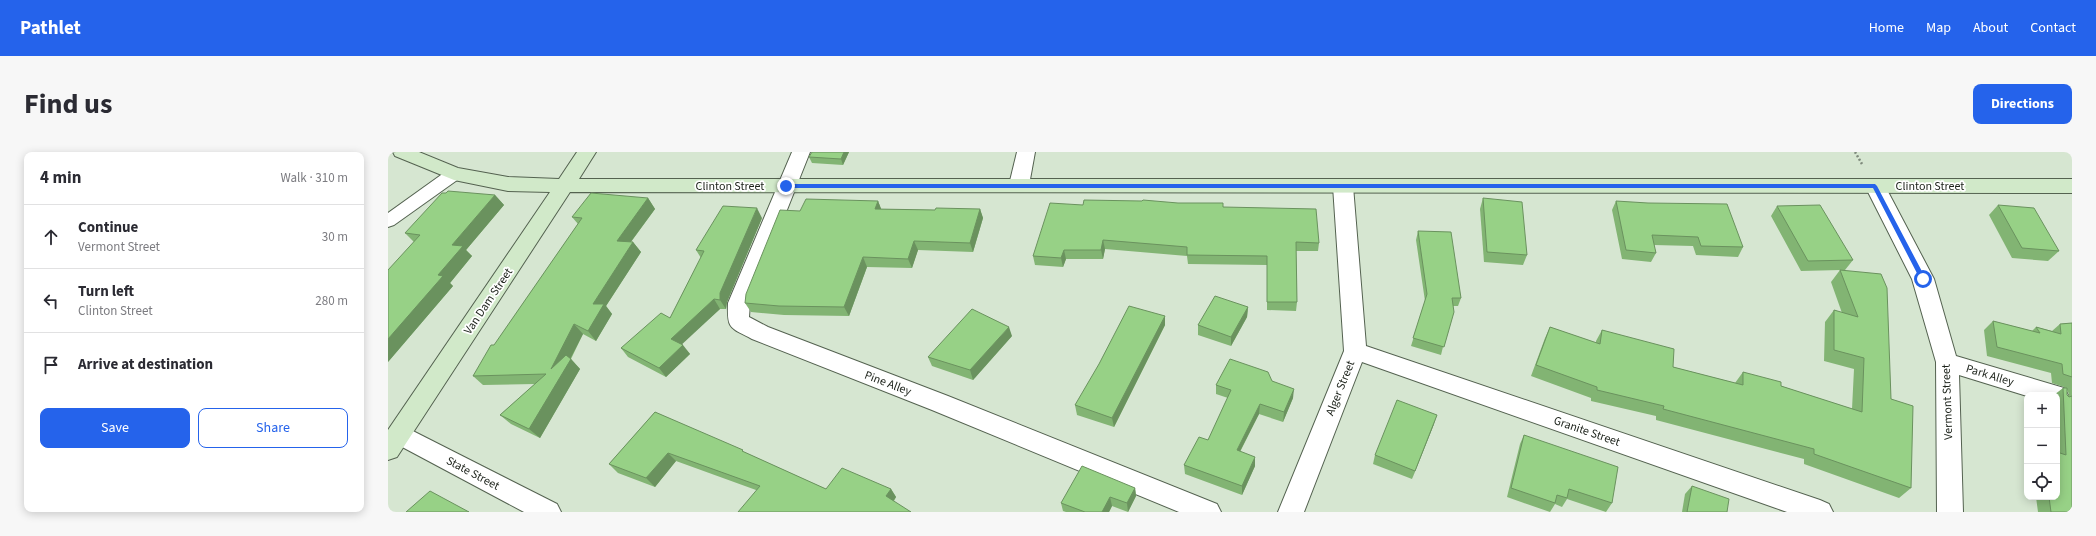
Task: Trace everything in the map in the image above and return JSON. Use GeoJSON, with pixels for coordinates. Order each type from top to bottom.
{"type":"FeatureCollection","features":[{"type":"Feature","properties":{"kind":"street","name":"Clinton Street"},"geometry":{"type":"LineString","coordinates":[[402,152],[454,174],[508,184],[786,186],[2072,186]]}},
{"type":"Feature","properties":{"kind":"street","name":"Van Dam Street"},"geometry":{"type":"LineString","coordinates":[[393,442],[587,152]]}},
{"type":"Feature","properties":{"kind":"street","name":"Pine Alley"},"geometry":{"type":"LineString","coordinates":[[801,152],[739,304],[738,321],[760,333],[940,403],[1208,512]]}},
{"type":"Feature","properties":{"kind":"street"},"geometry":{"type":"LineString","coordinates":[[1019,185],[1026,152]]}},
{"type":"Feature","properties":{"kind":"street","name":"Alger Street"},"geometry":{"type":"LineString","coordinates":[[1292,512],[1355,350],[1343,186]]}},
{"type":"Feature","properties":{"kind":"street","name":"Vermont Street"},"geometry":{"type":"LineString","coordinates":[[1875,186],[1923,279],[1947,362],[1950,512]]}},
{"type":"Feature","properties":{"kind":"street","name":"Granite Street"},"geometry":{"type":"LineString","coordinates":[[1355,350],[1820,512]]}},
{"type":"Feature","properties":{"kind":"street","name":"Park Alley"},"geometry":{"type":"LineString","coordinates":[[1947,362],[2046,392]]}},
{"type":"Feature","properties":{"kind":"street","name":"Park Alley"},"geometry":{"type":"LineString","coordinates":[[2060,396],[2072,400]]}},
{"type":"Feature","properties":{"kind":"street","name":"State Street"},"geometry":{"type":"LineString","coordinates":[[393,442],[548,512]]}},
{"type":"Feature","properties":{"kind":"lane"},"geometry":{"type":"LineString","coordinates":[[388,221],[454,174]]}},
{"type":"Feature","properties":{"kind":"building"},"geometry":{"type":"Polygon","coordinates":[[[812,152],[844,152],[841,159],[809,157],[812,152]]]}},
{"type":"Feature","properties":{"kind":"building"},"geometry":{"type":"Polygon","coordinates":[[[448,191],[495,195],[452,245],[463,246],[438,275],[443,276],[388,339],[388,270],[420,235],[405,233],[442,193],[446,193],[448,191]]]}},
{"type":"Feature","properties":{"kind":"building"},"geometry":{"type":"Polygon","coordinates":[[[591,193],[648,198],[617,241],[633,242],[593,304],[604,304],[588,331],[574,324],[551,369],[566,355],[571,359],[529,429],[500,415],[546,374],[473,376],[491,345],[494,345],[582,218],[572,217],[591,193]]]}},
{"type":"Feature","properties":{"kind":"building"},"geometry":{"type":"Polygon","coordinates":[[[1483,198],[1522,202],[1527,255],[1487,252],[1483,198]]]}},
{"type":"Feature","properties":{"kind":"building"},"geometry":{"type":"Polygon","coordinates":[[[806,199],[878,201],[875,209],[980,209],[970,243],[914,241],[908,259],[863,257],[844,307],[779,306],[745,303],[746,294],[780,210],[800,211],[806,199]]]}},
{"type":"Feature","properties":{"kind":"building"},"geometry":{"type":"Polygon","coordinates":[[[1084,200],[1143,200],[1178,203],[1223,203],[1223,207],[1316,209],[1319,243],[1296,242],[1297,302],[1267,302],[1267,256],[1187,255],[1187,247],[1103,240],[1101,250],[1064,250],[1061,258],[1033,256],[1050,203],[1083,205],[1084,200]]]}},
{"type":"Feature","properties":{"kind":"building"},"geometry":{"type":"Polygon","coordinates":[[[1616,201],[1727,204],[1743,247],[1701,246],[1698,237],[1652,235],[1656,253],[1626,250],[1616,201]]]}},
{"type":"Feature","properties":{"kind":"building"},"geometry":{"type":"Polygon","coordinates":[[[1820,205],[1853,260],[1808,261],[1777,206],[1820,205]]]}},
{"type":"Feature","properties":{"kind":"building"},"geometry":{"type":"Polygon","coordinates":[[[1998,205],[2034,208],[2059,251],[2022,248],[1998,205]]]}},
{"type":"Feature","properties":{"kind":"building"},"geometry":{"type":"Polygon","coordinates":[[[723,206],[757,208],[720,293],[720,300],[714,299],[671,339],[683,345],[659,368],[621,348],[661,313],[670,318],[704,251],[696,250],[723,206]]]}},
{"type":"Feature","properties":{"kind":"building"},"geometry":{"type":"Polygon","coordinates":[[[1418,231],[1451,232],[1461,298],[1452,298],[1454,312],[1444,347],[1413,338],[1427,294],[1418,231]]]}},
{"type":"Feature","properties":{"kind":"building"},"geometry":{"type":"Polygon","coordinates":[[[1840,270],[1881,274],[1887,288],[1891,399],[1913,406],[1911,488],[1814,454],[1814,449],[1663,409],[1664,406],[1597,390],[1597,387],[1536,365],[1550,327],[1600,344],[1602,330],[1674,349],[1673,367],[1743,385],[1743,372],[1781,382],[1781,386],[1862,412],[1864,358],[1834,350],[1834,310],[1858,317],[1840,270]]]}},
{"type":"Feature","properties":{"kind":"building"},"geometry":{"type":"Polygon","coordinates":[[[1215,296],[1248,307],[1231,337],[1198,325],[1215,296]]]}},
{"type":"Feature","properties":{"kind":"building"},"geometry":{"type":"Polygon","coordinates":[[[1129,306],[1165,316],[1112,418],[1075,405],[1099,364],[1129,306]]]}},
{"type":"Feature","properties":{"kind":"building"},"geometry":{"type":"Polygon","coordinates":[[[972,309],[1009,327],[970,370],[928,357],[972,309]]]}},
{"type":"Feature","properties":{"kind":"building"},"geometry":{"type":"Polygon","coordinates":[[[1993,321],[2040,333],[2036,327],[2061,334],[2060,324],[2072,323],[2072,377],[2063,374],[2062,364],[1997,347],[1993,321]]]}},
{"type":"Feature","properties":{"kind":"building"},"geometry":{"type":"Polygon","coordinates":[[[1230,359],[1268,372],[1272,381],[1294,389],[1284,412],[1260,404],[1237,450],[1255,457],[1242,486],[1184,465],[1199,437],[1208,440],[1231,390],[1216,385],[1230,359]]]}},
{"type":"Feature","properties":{"kind":"building"},"geometry":{"type":"Polygon","coordinates":[[[2063,388],[2067,388],[2067,395],[2069,397],[2072,396],[2072,512],[2051,512],[2049,500],[2060,500],[2060,453],[2066,455],[2063,388]]]}},
{"type":"Feature","properties":{"kind":"building"},"geometry":{"type":"Polygon","coordinates":[[[1397,400],[1437,415],[1415,471],[1375,455],[1397,400]]]}},
{"type":"Feature","properties":{"kind":"building"},"geometry":{"type":"Polygon","coordinates":[[[655,412],[743,450],[742,451],[826,489],[842,468],[891,489],[886,496],[911,512],[738,512],[760,486],[668,453],[646,478],[609,464],[655,412]]]}},
{"type":"Feature","properties":{"kind":"building"},"geometry":{"type":"Polygon","coordinates":[[[1524,435],[1618,467],[1612,503],[1569,489],[1567,498],[1557,495],[1555,503],[1511,488],[1524,435]]]}},
{"type":"Feature","properties":{"kind":"building"},"geometry":{"type":"Polygon","coordinates":[[[1082,466],[1135,488],[1127,503],[1110,497],[1102,512],[1085,512],[1061,503],[1082,466]]]}},
{"type":"Feature","properties":{"kind":"building"},"geometry":{"type":"Polygon","coordinates":[[[1692,486],[1729,499],[1727,512],[1687,512],[1692,486]]]}},
{"type":"Feature","properties":{"kind":"building"},"geometry":{"type":"Polygon","coordinates":[[[430,491],[469,512],[406,512],[430,491]]]}},
{"type":"Feature","properties":{"kind":"route"},"geometry":{"type":"LineString","coordinates":[[786,186],[1875,186],[1923,279]]}}]}
